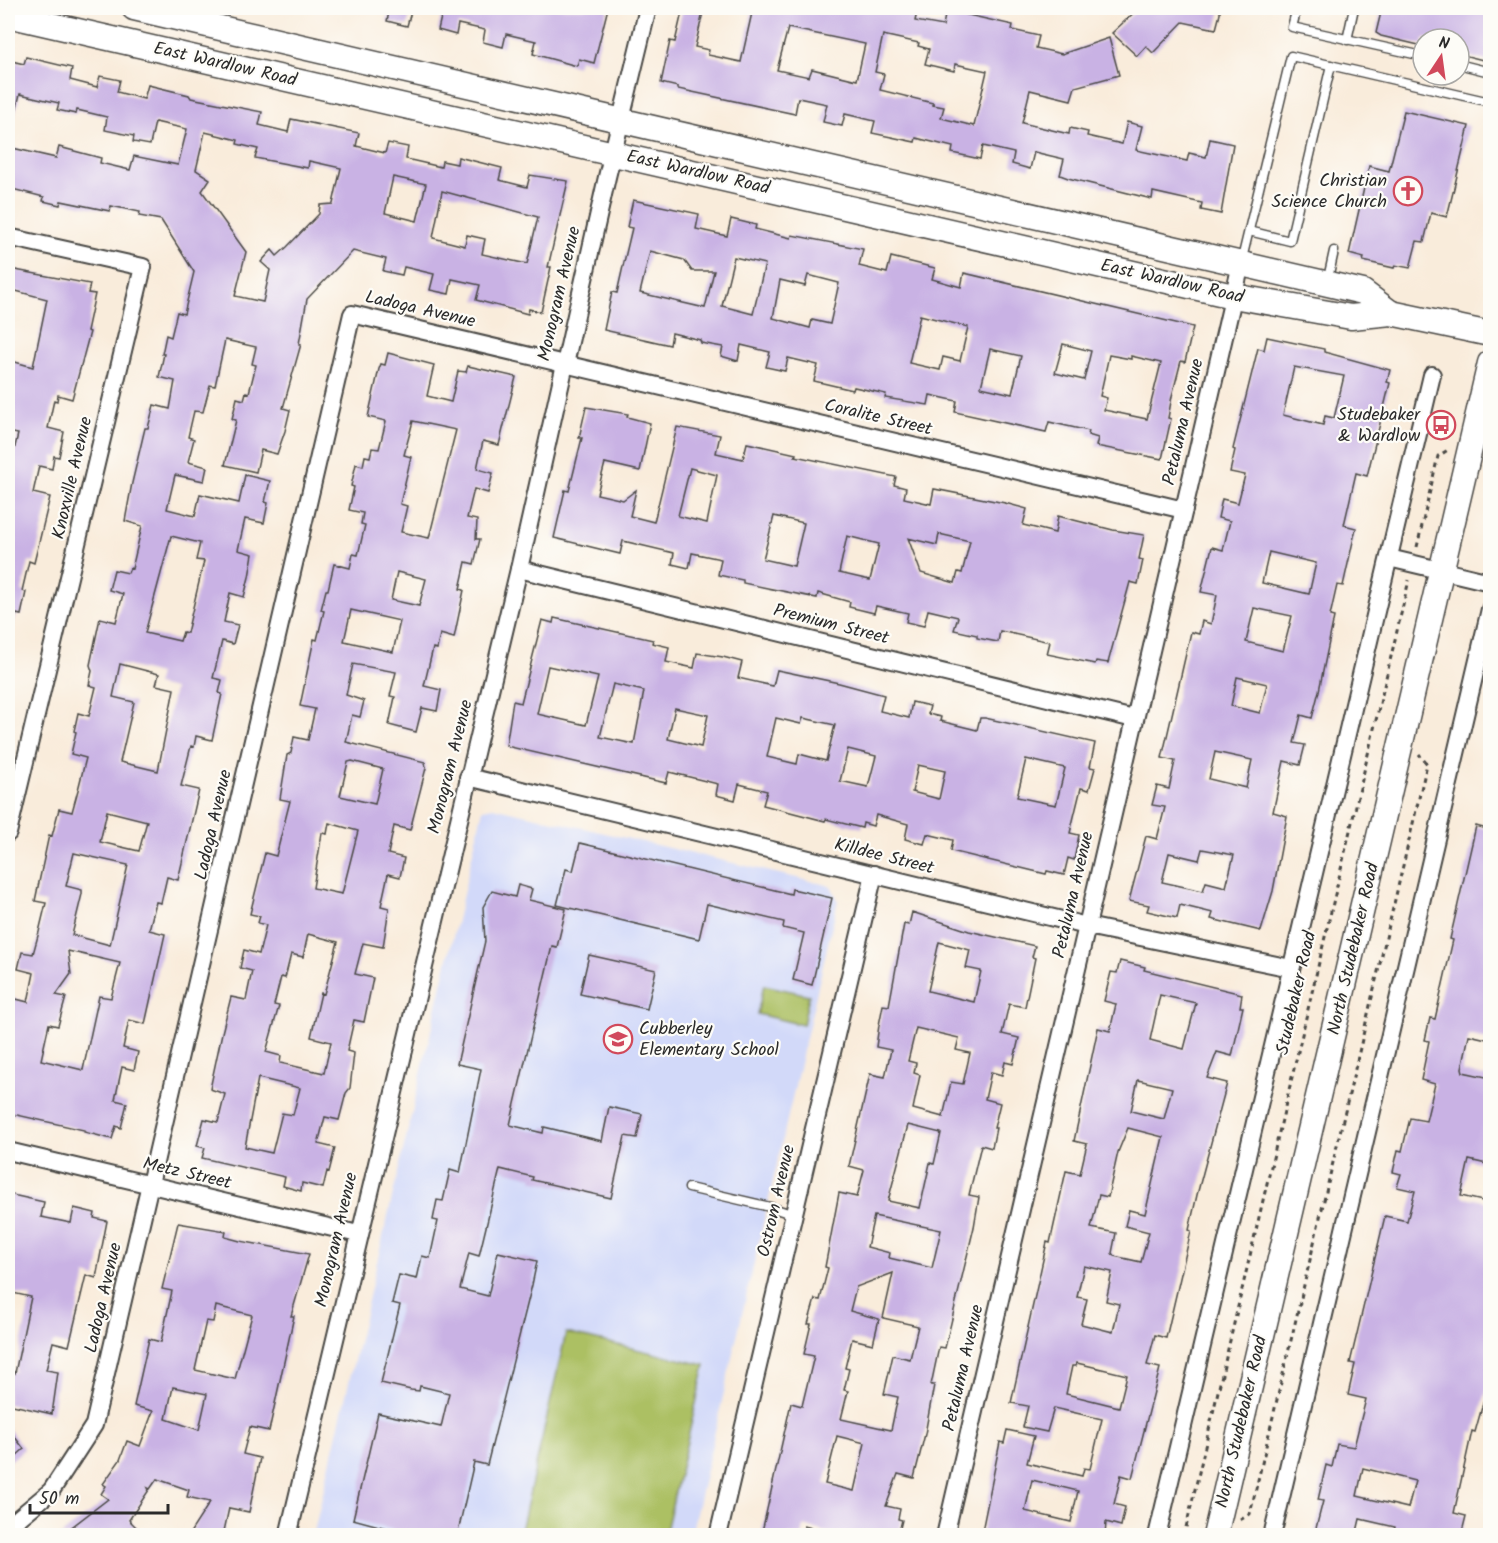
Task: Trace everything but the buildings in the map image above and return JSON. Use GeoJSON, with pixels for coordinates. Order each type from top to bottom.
{"type":"FeatureCollection","features":[{"type":"Feature","properties":{"kind":"main road","name":"East Wardlow Road"},"geometry":{"type":"LineString","coordinates":[[134,8],[1327,283],[1363,292],[1391,313]]}},
{"type":"Feature","properties":{"kind":"main road","name":"East Wardlow Road"},"geometry":{"type":"LineString","coordinates":[[8,15],[1233,296],[1351,317],[1391,313],[1491,334]]}},
{"type":"Feature","properties":{"kind":"main road","name":"North Studebaker Road"},"geometry":{"type":"LineString","coordinates":[[1215,1536],[1491,363]]}},
{"type":"Feature","properties":{"kind":"street","name":"Monogram Avenue"},"geometry":{"type":"LineString","coordinates":[[288,1536],[358,1234],[519,569],[612,154],[648,8]]}},
{"type":"Feature","properties":{"kind":"street","name":"Knoxville Avenue"},"geometry":{"type":"LineString","coordinates":[[8,237],[143,267],[8,832]]}},
{"type":"Feature","properties":{"kind":"street","name":"Petaluma Avenue"},"geometry":{"type":"LineString","coordinates":[[945,1536],[1241,264]]}},
{"type":"Feature","properties":{"kind":"street","name":"Ladoga Avenue"},"geometry":{"type":"LineString","coordinates":[[8,1527],[51,1491],[94,1425],[352,314],[564,364]]}},
{"type":"Feature","properties":{"kind":"street","name":"Coralite Street"},"geometry":{"type":"LineString","coordinates":[[564,364],[1184,510]]}},
{"type":"Feature","properties":{"kind":"street"},"geometry":{"type":"LineString","coordinates":[[1157,1536],[1432,375]]}},
{"type":"Feature","properties":{"kind":"street"},"geometry":{"type":"LineString","coordinates":[[1389,558],[1491,582]]}},
{"type":"Feature","properties":{"kind":"street","name":"Premium Street"},"geometry":{"type":"LineString","coordinates":[[519,569],[1134,719]]}},
{"type":"Feature","properties":{"kind":"street"},"geometry":{"type":"LineString","coordinates":[[1272,1536],[1491,609]]}},
{"type":"Feature","properties":{"kind":"street","name":"Killdee Street"},"geometry":{"type":"LineString","coordinates":[[468,777],[1087,926],[1291,968]]}},
{"type":"Feature","properties":{"kind":"street","name":"Ostrom Avenue"},"geometry":{"type":"LineString","coordinates":[[718,1536],[874,874]]}},
{"type":"Feature","properties":{"kind":"street","name":"Metz Street"},"geometry":{"type":"LineString","coordinates":[[8,1151],[358,1234]]}},
{"type":"Feature","properties":{"kind":"lane"},"geometry":{"type":"LineString","coordinates":[[1297,8],[1292,27],[1411,53]]}},
{"type":"Feature","properties":{"kind":"lane"},"geometry":{"type":"LineString","coordinates":[[1347,40],[1354,8]]}},
{"type":"Feature","properties":{"kind":"lane"},"geometry":{"type":"LineString","coordinates":[[1241,264],[1291,56],[1491,102]]}},
{"type":"Feature","properties":{"kind":"lane"},"geometry":{"type":"LineString","coordinates":[[1249,231],[1290,241],[1331,65]]}},
{"type":"Feature","properties":{"kind":"lane"},"geometry":{"type":"LineString","coordinates":[[1471,67],[1491,72]]}},
{"type":"Feature","properties":{"kind":"lane"},"geometry":{"type":"LineString","coordinates":[[1327,283],[1334,251]]}},
{"type":"Feature","properties":{"kind":"lane"},"geometry":{"type":"LineString","coordinates":[[689,1188],[794,1215]]}},
{"type":"Feature","properties":{"kind":"path","name":"Studebaker Road"},"geometry":{"type":"LineString","coordinates":[[1184,1536],[1438,456]]}},
{"type":"Feature","properties":{"kind":"path"},"geometry":{"type":"LineString","coordinates":[[1250,1514],[1427,764]]}},
{"type":"Feature","properties":{"kind":"shaded area","name":"Cubberley Elementary School"},"geometry":{"type":"Polygon","coordinates":[[[493,807],[831,886],[838,900],[691,1535],[313,1536],[483,809],[493,807]]]}},
{"type":"Feature","properties":{"kind":"green space"},"geometry":{"type":"Polygon","coordinates":[[[764,985],[809,995],[803,1025],[757,1014],[764,985]]]}},
{"type":"Feature","properties":{"kind":"green space"},"geometry":{"type":"Polygon","coordinates":[[[566,1333],[705,1365],[665,1535],[520,1535],[566,1333]]]}},
{"type":"Feature","properties":{"kind":"place","name":"Christian Science Church"},"geometry":{"type":"Point","coordinates":[1408,191]}},
{"type":"Feature","properties":{"kind":"place","name":"Studebaker & Wardlow"},"geometry":{"type":"Point","coordinates":[1441,425]}},
{"type":"Feature","properties":{"kind":"place","name":"Cubberley Elementary School"},"geometry":{"type":"Point","coordinates":[618,1039]}}]}
